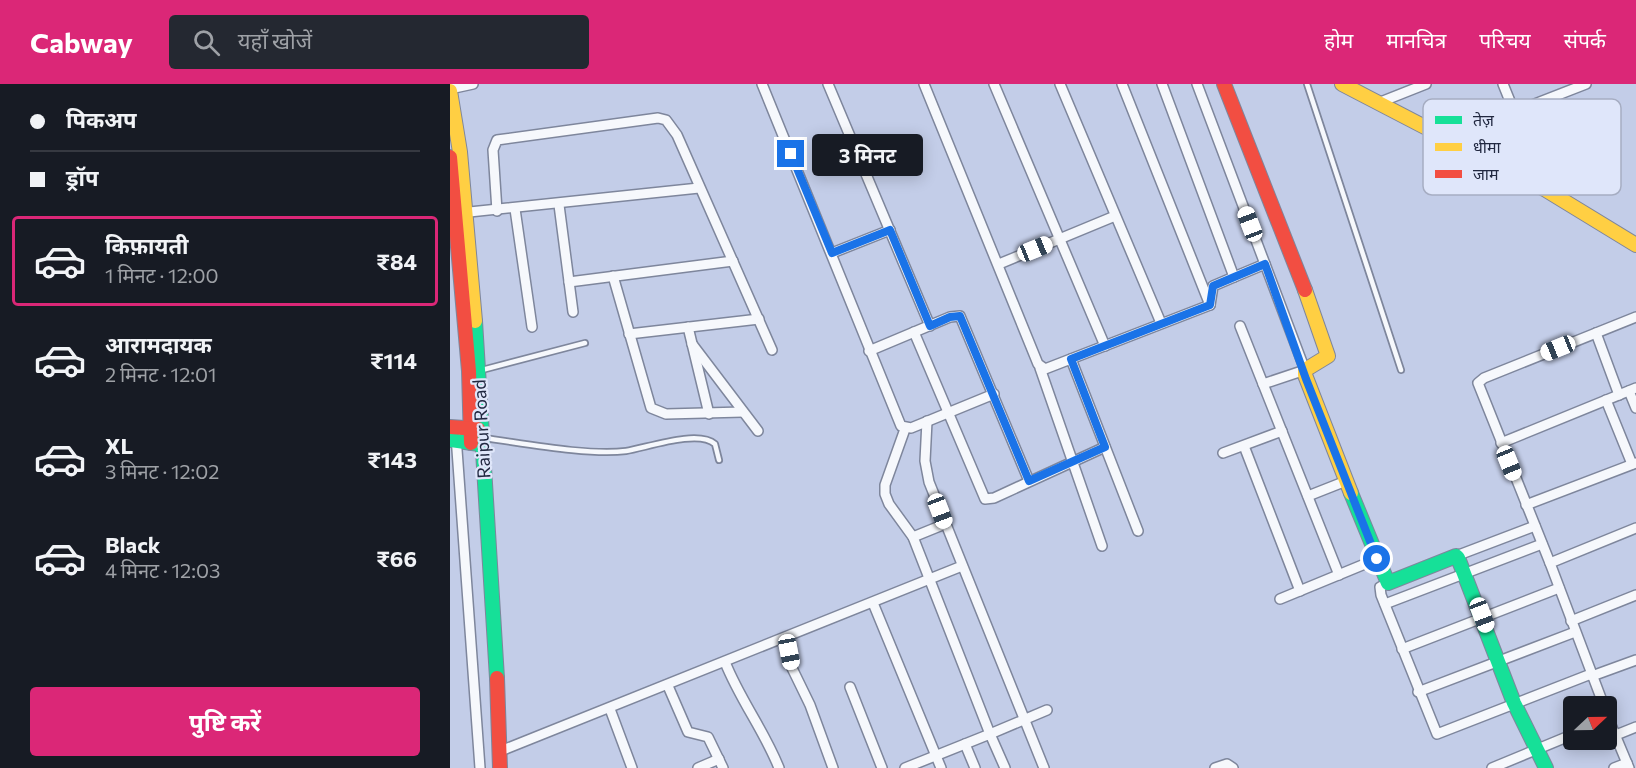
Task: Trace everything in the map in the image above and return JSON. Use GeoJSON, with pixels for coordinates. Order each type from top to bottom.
{"type":"FeatureCollection","features":[{"type":"Feature","properties":{"kind":"street"},"geometry":{"type":"LineString","coordinates":[[450,90],[473,84]]}},
{"type":"Feature","properties":{"kind":"street"},"geometry":{"type":"LineString","coordinates":[[762,84],[832,253],[869,351],[899,422],[905,429]]}},
{"type":"Feature","properties":{"kind":"street"},"geometry":{"type":"LineString","coordinates":[[828,84],[930,326]]}},
{"type":"Feature","properties":{"kind":"street"},"geometry":{"type":"LineString","coordinates":[[924,84],[1041,368],[1102,546]]}},
{"type":"Feature","properties":{"kind":"street"},"geometry":{"type":"LineString","coordinates":[[994,84],[1062,238],[1105,346]]}},
{"type":"Feature","properties":{"kind":"street"},"geometry":{"type":"LineString","coordinates":[[1060,84],[1161,322]]}},
{"type":"Feature","properties":{"kind":"street"},"geometry":{"type":"LineString","coordinates":[[1122,84],[1210,305]]}},
{"type":"Feature","properties":{"kind":"street"},"geometry":{"type":"LineString","coordinates":[[1162,84],[1234,277]]}},
{"type":"Feature","properties":{"kind":"street"},"geometry":{"type":"LineString","coordinates":[[1197,84],[1305,370],[1306,379],[1388,583]]}},
{"type":"Feature","properties":{"kind":"street"},"geometry":{"type":"LineString","coordinates":[[1224,84],[1327,347],[1328,357],[1324,360],[1305,370],[1263,384]]}},
{"type":"Feature","properties":{"kind":"street"},"geometry":{"type":"LineString","coordinates":[[1342,84],[1423,126]]}},
{"type":"Feature","properties":{"kind":"street"},"geometry":{"type":"LineString","coordinates":[[1378,103],[1426,84]]}},
{"type":"Feature","properties":{"kind":"street"},"geometry":{"type":"LineString","coordinates":[[1503,84],[1509,99]]}},
{"type":"Feature","properties":{"kind":"street"},"geometry":{"type":"LineString","coordinates":[[1547,99],[1586,84]]}},
{"type":"Feature","properties":{"kind":"street","name":"Raipur Road"},"geometry":{"type":"LineString","coordinates":[[450,90],[460,213],[455,285],[479,370],[477,437]]}},
{"type":"Feature","properties":{"kind":"street"},"geometry":{"type":"LineString","coordinates":[[497,211],[493,150],[496,140],[658,118],[666,120],[672,125],[772,350]]}},
{"type":"Feature","properties":{"kind":"street","name":"Raipur Road"},"geometry":{"type":"LineString","coordinates":[[450,157],[451,179],[460,213]]}},
{"type":"Feature","properties":{"kind":"street"},"geometry":{"type":"LineString","coordinates":[[460,213],[559,205],[699,188]]}},
{"type":"Feature","properties":{"kind":"street"},"geometry":{"type":"LineString","coordinates":[[1554,195],[1636,245]]}},
{"type":"Feature","properties":{"kind":"street"},"geometry":{"type":"LineString","coordinates":[[559,205],[573,312]]}},
{"type":"Feature","properties":{"kind":"street"},"geometry":{"type":"LineString","coordinates":[[515,209],[532,327]]}},
{"type":"Feature","properties":{"kind":"street"},"geometry":{"type":"LineString","coordinates":[[999,264],[1115,216]]}},
{"type":"Feature","properties":{"kind":"street"},"geometry":{"type":"LineString","coordinates":[[832,253],[890,230]]}},
{"type":"Feature","properties":{"kind":"street","name":"Raipur Road"},"geometry":{"type":"LineString","coordinates":[[457,231],[473,355],[477,437],[497,663],[500,768]]}},
{"type":"Feature","properties":{"kind":"street"},"geometry":{"type":"LineString","coordinates":[[569,282],[733,261]]}},
{"type":"Feature","properties":{"kind":"street"},"geometry":{"type":"LineString","coordinates":[[1210,305],[1213,286],[1265,264]]}},
{"type":"Feature","properties":{"kind":"street"},"geometry":{"type":"LineString","coordinates":[[613,276],[651,408],[666,414],[743,412]]}},
{"type":"Feature","properties":{"kind":"street"},"geometry":{"type":"LineString","coordinates":[[1041,368],[1071,359],[1161,322],[1210,305]]}},
{"type":"Feature","properties":{"kind":"street"},"geometry":{"type":"LineString","coordinates":[[869,351],[950,317],[960,316],[1029,481]]}},
{"type":"Feature","properties":{"kind":"street"},"geometry":{"type":"LineString","coordinates":[[1600,696],[1550,563],[1478,386],[1480,381],[1636,317]]}},
{"type":"Feature","properties":{"kind":"street"},"geometry":{"type":"LineString","coordinates":[[629,334],[759,319]]}},
{"type":"Feature","properties":{"kind":"street"},"geometry":{"type":"LineString","coordinates":[[1240,326],[1339,575]]}},
{"type":"Feature","properties":{"kind":"street"},"geometry":{"type":"LineString","coordinates":[[688,327],[709,414]]}},
{"type":"Feature","properties":{"kind":"street"},"geometry":{"type":"LineString","coordinates":[[914,333],[985,499],[990,500],[1105,447]]}},
{"type":"Feature","properties":{"kind":"street"},"geometry":{"type":"LineString","coordinates":[[1596,333],[1619,395]]}},
{"type":"Feature","properties":{"kind":"street"},"geometry":{"type":"LineString","coordinates":[[692,344],[758,431]]}},
{"type":"Feature","properties":{"kind":"street"},"geometry":{"type":"LineString","coordinates":[[1071,359],[1138,531]]}},
{"type":"Feature","properties":{"kind":"street"},"geometry":{"type":"LineString","coordinates":[[1501,442],[1633,390],[1636,408]]}},
{"type":"Feature","properties":{"kind":"street"},"geometry":{"type":"LineString","coordinates":[[905,429],[994,394]]}},
{"type":"Feature","properties":{"kind":"street"},"geometry":{"type":"LineString","coordinates":[[1526,505],[1634,464],[1606,400]]}},
{"type":"Feature","properties":{"kind":"street"},"geometry":{"type":"LineString","coordinates":[[927,422],[926,472],[1044,768]]}},
{"type":"Feature","properties":{"kind":"street"},"geometry":{"type":"LineString","coordinates":[[905,429],[885,485],[885,494],[913,537],[1005,768]]}},
{"type":"Feature","properties":{"kind":"street"},"geometry":{"type":"LineString","coordinates":[[1223,453],[1282,431]]}},
{"type":"Feature","properties":{"kind":"street"},"geometry":{"type":"LineString","coordinates":[[477,437],[453,434],[453,460],[480,768]]}},
{"type":"Feature","properties":{"kind":"street"},"geometry":{"type":"LineString","coordinates":[[1244,446],[1300,591]]}},
{"type":"Feature","properties":{"kind":"street"},"geometry":{"type":"LineString","coordinates":[[1308,496],[1346,481]]}},
{"type":"Feature","properties":{"kind":"street"},"geometry":{"type":"LineString","coordinates":[[913,537],[945,524]]}},
{"type":"Feature","properties":{"kind":"street"},"geometry":{"type":"LineString","coordinates":[[1535,526],[1380,587],[1384,604],[1418,692],[1437,734],[1514,703],[1636,660]]}},
{"type":"Feature","properties":{"kind":"street"},"geometry":{"type":"LineString","coordinates":[[1550,563],[1636,528]]}},
{"type":"Feature","properties":{"kind":"street"},"geometry":{"type":"LineString","coordinates":[[1384,604],[1542,544]]}},
{"type":"Feature","properties":{"kind":"street"},"geometry":{"type":"LineString","coordinates":[[1456,556],[1482,615],[1514,703],[1546,768]]}},
{"type":"Feature","properties":{"kind":"street"},"geometry":{"type":"LineString","coordinates":[[1280,599],[1377,559]]}},
{"type":"Feature","properties":{"kind":"street"},"geometry":{"type":"LineString","coordinates":[[498,752],[668,686],[962,566]]}},
{"type":"Feature","properties":{"kind":"street"},"geometry":{"type":"LineString","coordinates":[[1402,648],[1482,615],[1559,588]]}},
{"type":"Feature","properties":{"kind":"street"},"geometry":{"type":"LineString","coordinates":[[1571,621],[1636,595]]}},
{"type":"Feature","properties":{"kind":"street"},"geometry":{"type":"LineString","coordinates":[[873,603],[941,768]]}},
{"type":"Feature","properties":{"kind":"street"},"geometry":{"type":"LineString","coordinates":[[1418,692],[1575,632]]}},
{"type":"Feature","properties":{"kind":"street"},"geometry":{"type":"LineString","coordinates":[[785,638],[792,668],[810,705],[834,768]]}},
{"type":"Feature","properties":{"kind":"street"},"geometry":{"type":"LineString","coordinates":[[725,662],[738,694],[762,729],[778,768]]}},
{"type":"Feature","properties":{"kind":"street"},"geometry":{"type":"LineString","coordinates":[[668,686],[688,732],[708,737],[721,764],[698,768]]}},
{"type":"Feature","properties":{"kind":"street"},"geometry":{"type":"LineString","coordinates":[[850,687],[882,768]]}},
{"type":"Feature","properties":{"kind":"street"},"geometry":{"type":"LineString","coordinates":[[610,709],[632,768]]}},
{"type":"Feature","properties":{"kind":"street"},"geometry":{"type":"LineString","coordinates":[[905,768],[1047,710]]}},
{"type":"Feature","properties":{"kind":"street"},"geometry":{"type":"LineString","coordinates":[[1617,735],[1636,727]]}},
{"type":"Feature","properties":{"kind":"street"},"geometry":{"type":"LineString","coordinates":[[1492,768],[1563,738]]}},
{"type":"Feature","properties":{"kind":"street"},"geometry":{"type":"LineString","coordinates":[[1614,768],[1628,765],[1617,738]]}},
{"type":"Feature","properties":{"kind":"street"},"geometry":{"type":"LineString","coordinates":[[965,744],[975,768]]}},
{"type":"Feature","properties":{"kind":"street"},"geometry":{"type":"LineString","coordinates":[[1215,768],[1227,764],[1233,768]]}},
{"type":"Feature","properties":{"kind":"lane"},"geometry":{"type":"LineString","coordinates":[[1306,84],[1401,370]]}},
{"type":"Feature","properties":{"kind":"lane"},"geometry":{"type":"LineString","coordinates":[[479,370],[585,343]]}},
{"type":"Feature","properties":{"kind":"lane"},"geometry":{"type":"LineString","coordinates":[[477,437],[618,452],[659,442],[708,439],[715,444],[719,460]]}},
{"type":"Feature","properties":{"kind":"traffic: fast"},"geometry":{"type":"LineString","coordinates":[[475,321],[497,678]]}},
{"type":"Feature","properties":{"kind":"traffic: fast"},"geometry":{"type":"LineString","coordinates":[[450,440],[479,444]]}},
{"type":"Feature","properties":{"kind":"traffic: fast"},"geometry":{"type":"LineString","coordinates":[[1351,493],[1388,583],[1456,556],[1458,558],[1514,703],[1546,768]]}},
{"type":"Feature","properties":{"kind":"traffic: slow"},"geometry":{"type":"LineString","coordinates":[[1342,84],[1423,126]]}},
{"type":"Feature","properties":{"kind":"traffic: slow"},"geometry":{"type":"LineString","coordinates":[[450,91],[460,152],[475,321]]}},
{"type":"Feature","properties":{"kind":"traffic: slow"},"geometry":{"type":"LineString","coordinates":[[1554,195],[1636,245]]}},
{"type":"Feature","properties":{"kind":"traffic: slow"},"geometry":{"type":"LineString","coordinates":[[1305,290],[1328,356],[1305,370],[1305,375],[1351,493]]}},
{"type":"Feature","properties":{"kind":"traffic: jam"},"geometry":{"type":"LineString","coordinates":[[1224,84],[1305,290]]}},
{"type":"Feature","properties":{"kind":"traffic: jam"},"geometry":{"type":"LineString","coordinates":[[450,157],[469,371],[471,443]]}},
{"type":"Feature","properties":{"kind":"traffic: jam"},"geometry":{"type":"LineString","coordinates":[[450,427],[478,429]]}},
{"type":"Feature","properties":{"kind":"traffic: jam"},"geometry":{"type":"LineString","coordinates":[[497,678],[500,768]]}},
{"type":"Feature","properties":{"kind":"route"},"geometry":{"type":"LineString","coordinates":[[791,154],[832,253],[890,230],[930,326],[956,315],[960,316],[1029,481],[1105,447],[1071,359],[1161,322],[1210,305],[1213,286],[1265,264],[1305,370],[1306,379],[1377,559]]}}]}
